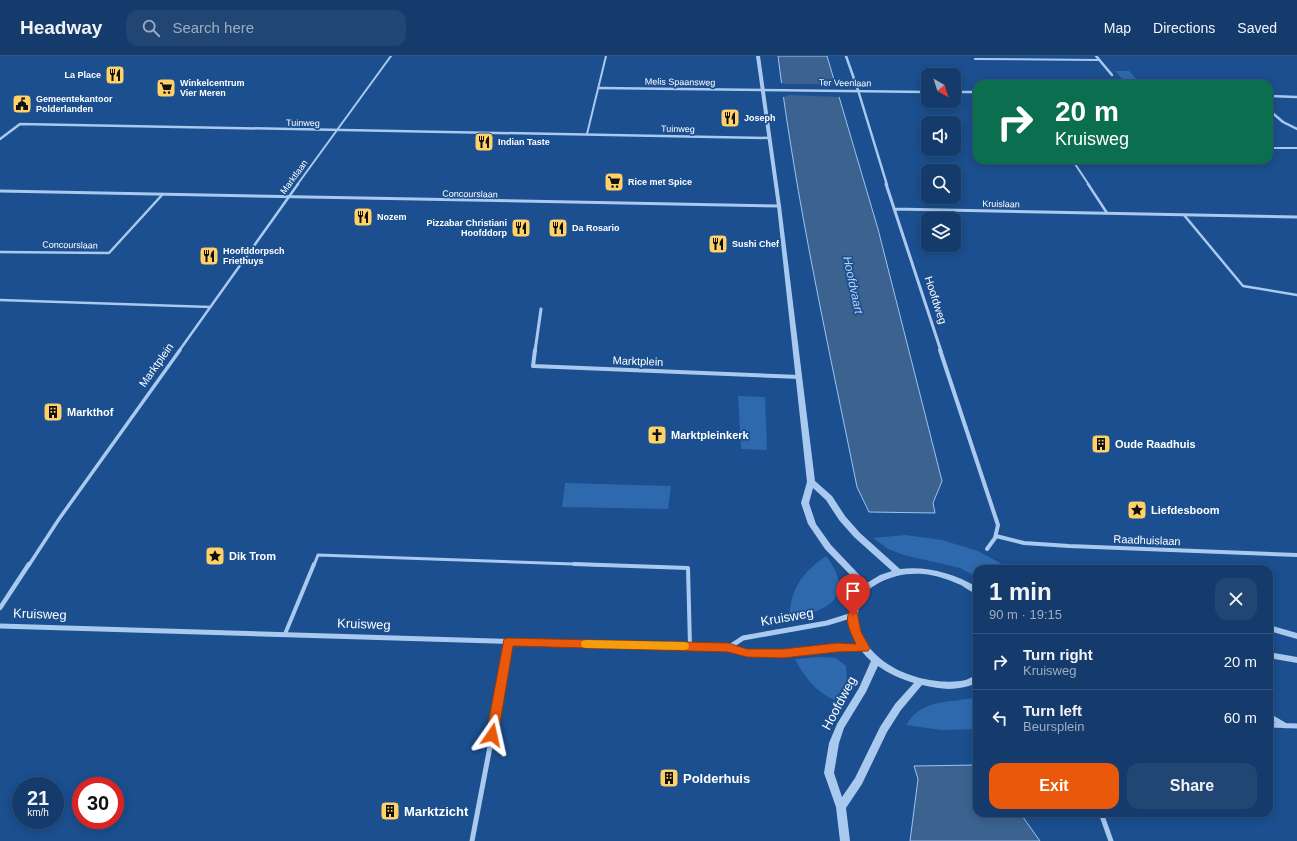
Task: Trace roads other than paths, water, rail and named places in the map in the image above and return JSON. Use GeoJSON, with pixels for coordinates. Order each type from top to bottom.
{"type":"FeatureCollection","features":[{"type":"Feature","properties":{"kind":"street","name":"Marktlaan"},"geometry":{"type":"LineString","coordinates":[[210,307],[391,56]]}},
{"type":"Feature","properties":{"kind":"street"},"geometry":{"type":"LineString","coordinates":[[758,56],[779,206],[811,482],[805,503],[812,524],[828,547],[866,587]]}},
{"type":"Feature","properties":{"kind":"street","name":"Hoofdweg"},"geometry":{"type":"LineString","coordinates":[[846,56],[858,90],[894,209],[998,525],[996,536]]}},
{"type":"Feature","properties":{"kind":"street"},"geometry":{"type":"LineString","coordinates":[[1096,56],[1112,75]]}},
{"type":"Feature","properties":{"kind":"street","name":"Melis Spaansweg"},"geometry":{"type":"LineString","coordinates":[[598,88],[762,90]]}},
{"type":"Feature","properties":{"kind":"street","name":"Ter Veenlaan"},"geometry":{"type":"LineString","coordinates":[[762,90],[921,92]]}},
{"type":"Feature","properties":{"kind":"street"},"geometry":{"type":"LineString","coordinates":[[961,92],[973,92]]}},
{"type":"Feature","properties":{"kind":"street"},"geometry":{"type":"LineString","coordinates":[[1273,96],[1297,96]]}},
{"type":"Feature","properties":{"kind":"street"},"geometry":{"type":"LineString","coordinates":[[1273,113],[1283,122],[1297,129]]}},
{"type":"Feature","properties":{"kind":"street","name":"Tuinweg"},"geometry":{"type":"LineString","coordinates":[[0,139],[20,124],[769,138]]}},
{"type":"Feature","properties":{"kind":"street","name":"Concourslaan"},"geometry":{"type":"LineString","coordinates":[[0,191],[288,198],[779,206]]}},
{"type":"Feature","properties":{"kind":"street","name":"Kruislaan"},"geometry":{"type":"LineString","coordinates":[[894,209],[1297,217]]}},
{"type":"Feature","properties":{"kind":"street"},"geometry":{"type":"LineString","coordinates":[[0,300],[210,307]]}},
{"type":"Feature","properties":{"kind":"street","name":"Marktplein"},"geometry":{"type":"LineString","coordinates":[[0,608],[59,519],[210,307]]}},
{"type":"Feature","properties":{"kind":"street","name":"Marktplein"},"geometry":{"type":"LineString","coordinates":[[541,309],[533,366],[799,377]]}},
{"type":"Feature","properties":{"kind":"street"},"geometry":{"type":"LineString","coordinates":[[811,482],[829,498],[842,518],[857,535],[898,572]]}},
{"type":"Feature","properties":{"kind":"street"},"geometry":{"type":"LineString","coordinates":[[987,549],[996,536]]}},
{"type":"Feature","properties":{"kind":"street","name":"Raadhuislaan"},"geometry":{"type":"LineString","coordinates":[[996,536],[1024,543],[1070,546],[1297,555]]}},
{"type":"Feature","properties":{"kind":"street"},"geometry":{"type":"LineString","coordinates":[[973,589],[956,579],[937,573],[915,570],[898,572],[879,578],[866,587],[854,605],[853,615],[855,632],[864,648],[876,660],[897,674],[920,682],[938,685],[961,685],[973,680]]}},
{"type":"Feature","properties":{"kind":"street","name":"Kruisweg"},"geometry":{"type":"LineString","coordinates":[[728,648],[743,638],[827,623],[853,615]]}},
{"type":"Feature","properties":{"kind":"street","name":"Kruisweg"},"geometry":{"type":"LineString","coordinates":[[0,626],[508,642],[690,646],[728,648],[747,653],[783,653],[837,648],[864,648]]}},
{"type":"Feature","properties":{"kind":"street"},"geometry":{"type":"LineString","coordinates":[[1273,629],[1297,636]]}},
{"type":"Feature","properties":{"kind":"street"},"geometry":{"type":"LineString","coordinates":[[472,841],[501,689],[508,642]]}},
{"type":"Feature","properties":{"kind":"street"},"geometry":{"type":"LineString","coordinates":[[1273,656],[1297,660]]}},
{"type":"Feature","properties":{"kind":"street","name":"Hoofdweg"},"geometry":{"type":"LineString","coordinates":[[845,841],[841,807],[829,773],[834,743],[840,727],[863,689],[876,660]]}},
{"type":"Feature","properties":{"kind":"street"},"geometry":{"type":"LineString","coordinates":[[841,807],[859,781],[883,730],[898,707],[920,682]]}},
{"type":"Feature","properties":{"kind":"street"},"geometry":{"type":"LineString","coordinates":[[1273,718],[1286,726]]}},
{"type":"Feature","properties":{"kind":"street"},"geometry":{"type":"LineString","coordinates":[[1273,726],[1297,726]]}},
{"type":"Feature","properties":{"kind":"street"},"geometry":{"type":"LineString","coordinates":[[1102,817],[1111,841]]}},
{"type":"Feature","properties":{"kind":"lane"},"geometry":{"type":"LineString","coordinates":[[587,134],[606,56]]}},
{"type":"Feature","properties":{"kind":"lane"},"geometry":{"type":"LineString","coordinates":[[975,59],[1099,60]]}},
{"type":"Feature","properties":{"kind":"lane"},"geometry":{"type":"LineString","coordinates":[[1273,148],[1297,148]]}},
{"type":"Feature","properties":{"kind":"lane"},"geometry":{"type":"LineString","coordinates":[[1075,164],[1107,213]]}},
{"type":"Feature","properties":{"kind":"lane","name":"Concourslaan"},"geometry":{"type":"LineString","coordinates":[[0,252],[109,253],[162,195]]}},
{"type":"Feature","properties":{"kind":"lane"},"geometry":{"type":"LineString","coordinates":[[1184,215],[1243,286],[1297,294]]}},
{"type":"Feature","properties":{"kind":"lane"},"geometry":{"type":"LineString","coordinates":[[285,634],[318,555],[688,568],[690,646]]}},
{"type":"Feature","properties":{"kind":"water","name":"Hoofdvaart"},"geometry":{"type":"Polygon","coordinates":[[[778,56],[827,56],[878,229],[942,481],[933,503],[935,513],[869,512],[857,487],[803,218],[785,110],[778,56]]]}},
{"type":"Feature","properties":{"kind":"water"},"geometry":{"type":"Polygon","coordinates":[[[973,765],[973,817],[1023,817],[1040,841],[910,841],[918,779],[914,766],[973,765]]]}},
{"type":"Feature","properties":{"kind":"place","name":"La Place"},"geometry":{"type":"Point","coordinates":[115,75]}},
{"type":"Feature","properties":{"kind":"place","name":"Winkelcentrum Vier Meren"},"geometry":{"type":"Point","coordinates":[166,88]}},
{"type":"Feature","properties":{"kind":"place","name":"Gemeentekantoor Polderlanden"},"geometry":{"type":"Point","coordinates":[22,104]}},
{"type":"Feature","properties":{"kind":"place","name":"Joseph"},"geometry":{"type":"Point","coordinates":[730,118]}},
{"type":"Feature","properties":{"kind":"place","name":"Indian Taste"},"geometry":{"type":"Point","coordinates":[484,142]}},
{"type":"Feature","properties":{"kind":"place","name":"Rice met Spice"},"geometry":{"type":"Point","coordinates":[614,182]}},
{"type":"Feature","properties":{"kind":"place","name":"Nozem"},"geometry":{"type":"Point","coordinates":[363,217]}},
{"type":"Feature","properties":{"kind":"place","name":"Pizzabar Christiani Hoofddorp"},"geometry":{"type":"Point","coordinates":[521,228]}},
{"type":"Feature","properties":{"kind":"place","name":"Da Rosario"},"geometry":{"type":"Point","coordinates":[558,228]}},
{"type":"Feature","properties":{"kind":"place","name":"Sushi Chef"},"geometry":{"type":"Point","coordinates":[718,244]}},
{"type":"Feature","properties":{"kind":"place","name":"Hoofddorpsch Friethuys"},"geometry":{"type":"Point","coordinates":[209,256]}},
{"type":"Feature","properties":{"kind":"place","name":"Markthof"},"geometry":{"type":"Point","coordinates":[53,412]}},
{"type":"Feature","properties":{"kind":"place","name":"Marktpleinkerk"},"geometry":{"type":"Point","coordinates":[657,435]}},
{"type":"Feature","properties":{"kind":"place","name":"Oude Raadhuis"},"geometry":{"type":"Point","coordinates":[1101,444]}},
{"type":"Feature","properties":{"kind":"place","name":"Liefdesboom"},"geometry":{"type":"Point","coordinates":[1137,510]}},
{"type":"Feature","properties":{"kind":"place","name":"Dik Trom"},"geometry":{"type":"Point","coordinates":[215,556]}},
{"type":"Feature","properties":{"kind":"place","name":"Polderhuis"},"geometry":{"type":"Point","coordinates":[669,778]}},
{"type":"Feature","properties":{"kind":"place","name":"Marktzicht"},"geometry":{"type":"Point","coordinates":[390,811]}}]}
